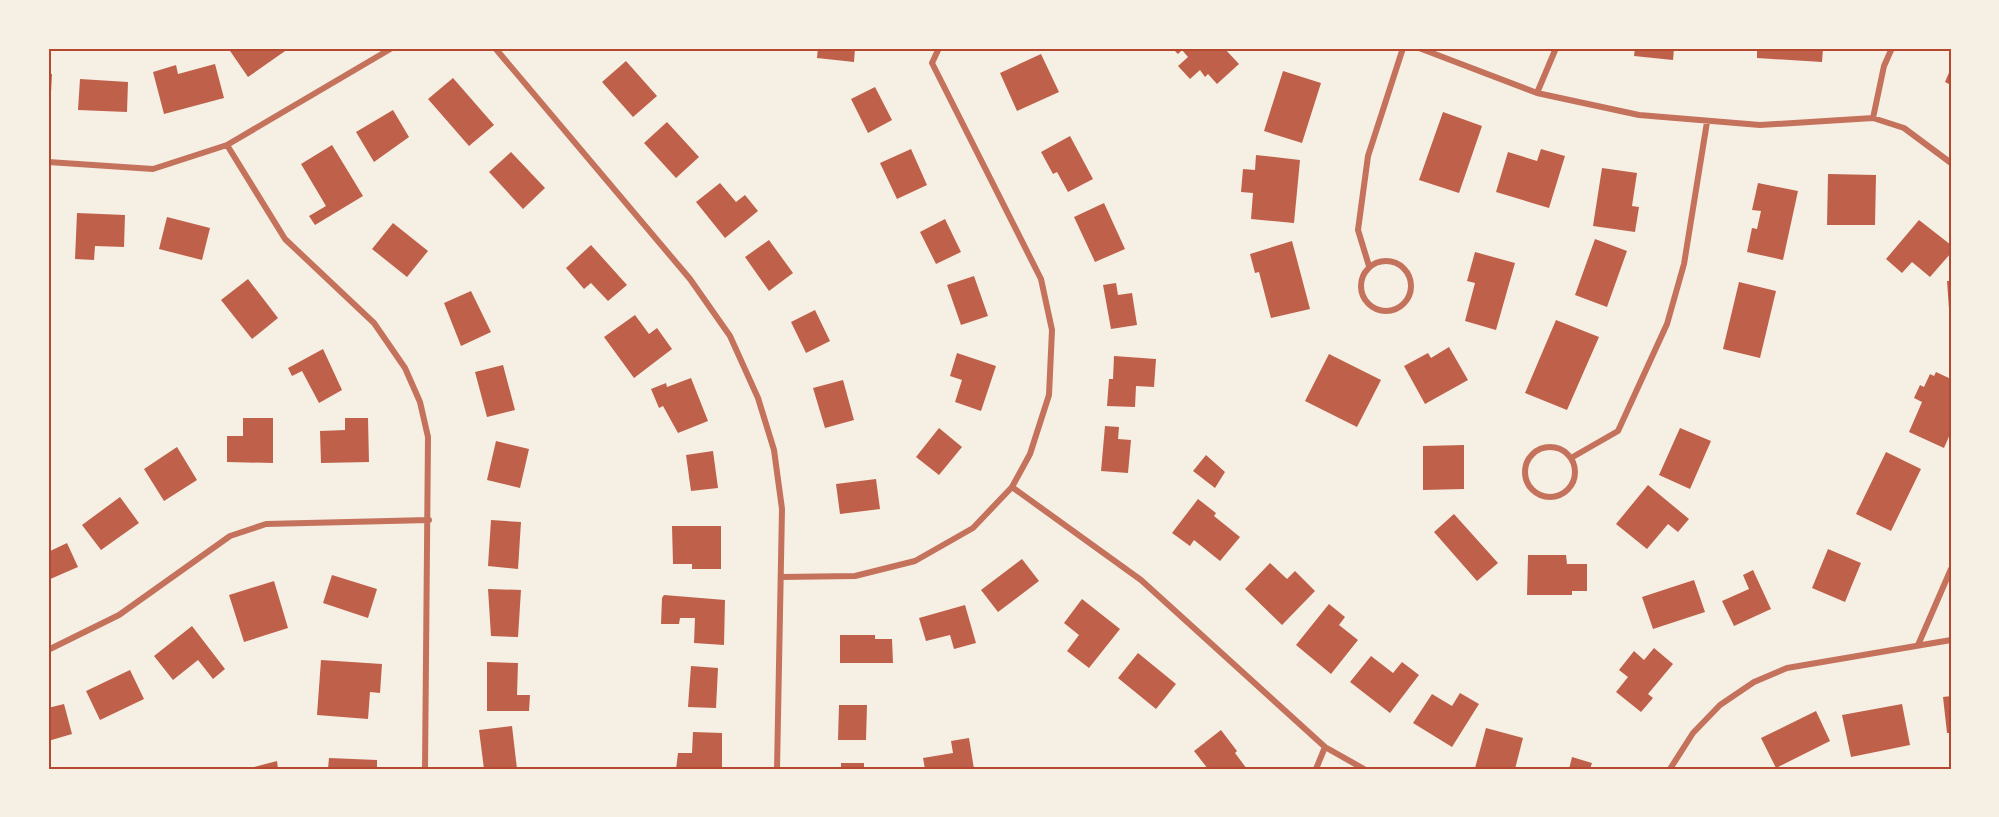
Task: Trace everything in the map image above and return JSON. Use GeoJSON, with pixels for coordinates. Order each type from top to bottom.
{"type":"FeatureCollection","features":[{"type":"Feature","properties":{"kind":"street"},"geometry":{"type":"LineString","coordinates":[[48,162],[153,169],[227,145],[392,48]]}},
{"type":"Feature","properties":{"kind":"street"},"geometry":{"type":"LineString","coordinates":[[495,48],[690,279],[730,336],[758,398],[774,450],[782,508],[777,769]]}},
{"type":"Feature","properties":{"kind":"street"},"geometry":{"type":"LineString","coordinates":[[781,577],[855,576],[915,561],[973,528],[1011,487],[1030,454],[1049,395],[1052,330],[1041,279],[932,63],[939,48]]}},
{"type":"Feature","properties":{"kind":"street"},"geometry":{"type":"LineString","coordinates":[[1369,266],[1385,261],[1401,265],[1410,279],[1411,287],[1405,303],[1390,311],[1374,309],[1367,304],[1360,289],[1360,280],[1369,266],[1358,230],[1368,156],[1403,48]]}},
{"type":"Feature","properties":{"kind":"street"},"geometry":{"type":"LineString","coordinates":[[1419,48],[1537,93],[1640,115],[1707,122],[1761,124],[1873,118],[1904,129],[1951,163]]}},
{"type":"Feature","properties":{"kind":"street"},"geometry":{"type":"LineString","coordinates":[[1537,93],[1556,48]]}},
{"type":"Feature","properties":{"kind":"street"},"geometry":{"type":"LineString","coordinates":[[1873,118],[1884,66],[1893,48]]}},
{"type":"Feature","properties":{"kind":"street"},"geometry":{"type":"LineString","coordinates":[[1571,458],[1618,431],[1667,324],[1684,264],[1707,122]]}},
{"type":"Feature","properties":{"kind":"street"},"geometry":{"type":"LineString","coordinates":[[227,145],[285,239],[374,323],[405,368],[420,402],[428,437],[425,769]]}},
{"type":"Feature","properties":{"kind":"street"},"geometry":{"type":"LineString","coordinates":[[1541,448],[1557,448],[1571,458],[1574,465],[1574,482],[1563,495],[1546,498],[1538,495],[1527,483],[1524,475],[1528,459],[1541,448]]}},
{"type":"Feature","properties":{"kind":"street"},"geometry":{"type":"LineString","coordinates":[[1011,487],[1141,580],[1325,747],[1364,769]]}},
{"type":"Feature","properties":{"kind":"street"},"geometry":{"type":"LineString","coordinates":[[48,650],[119,615],[230,536],[266,524],[429,520]]}},
{"type":"Feature","properties":{"kind":"street"},"geometry":{"type":"LineString","coordinates":[[1918,645],[1951,569]]}},
{"type":"Feature","properties":{"kind":"street"},"geometry":{"type":"LineString","coordinates":[[1670,769],[1692,733],[1720,705],[1754,682],[1787,668],[1951,640]]}},
{"type":"Feature","properties":{"kind":"street"},"geometry":{"type":"LineString","coordinates":[[1316,769],[1325,747]]}},
{"type":"Feature","properties":{"kind":"building"},"geometry":{"type":"Polygon","coordinates":[[[228,48],[287,48],[288,49],[248,77],[228,48]]]}},
{"type":"Feature","properties":{"kind":"building"},"geometry":{"type":"Polygon","coordinates":[[[818,48],[855,48],[854,62],[817,58],[818,48]]]}},
{"type":"Feature","properties":{"kind":"building"},"geometry":{"type":"Polygon","coordinates":[[[1172,48],[1224,48],[1239,64],[1217,84],[1208,74],[1205,77],[1200,70],[1190,79],[1178,66],[1188,57],[1182,50],[1178,54],[1172,48]]]}},
{"type":"Feature","properties":{"kind":"building"},"geometry":{"type":"Polygon","coordinates":[[[1635,48],[1674,48],[1673,60],[1634,56],[1635,48]]]}},
{"type":"Feature","properties":{"kind":"building"},"geometry":{"type":"Polygon","coordinates":[[[1757,48],[1823,48],[1822,62],[1757,58],[1757,48]]]}},
{"type":"Feature","properties":{"kind":"building"},"geometry":{"type":"Polygon","coordinates":[[[1041,54],[1059,92],[1017,111],[1000,73],[1041,54]]]}},
{"type":"Feature","properties":{"kind":"building"},"geometry":{"type":"Polygon","coordinates":[[[626,61],[657,96],[633,117],[602,82],[626,61]]]}},
{"type":"Feature","properties":{"kind":"building"},"geometry":{"type":"Polygon","coordinates":[[[215,64],[224,98],[164,114],[153,72],[176,65],[178,74],[215,64]]]}},
{"type":"Feature","properties":{"kind":"building"},"geometry":{"type":"Polygon","coordinates":[[[1951,68],[1951,85],[1945,82],[1951,68]]]}},
{"type":"Feature","properties":{"kind":"building"},"geometry":{"type":"Polygon","coordinates":[[[1283,71],[1321,83],[1302,143],[1264,131],[1283,71]]]}},
{"type":"Feature","properties":{"kind":"building"},"geometry":{"type":"Polygon","coordinates":[[[48,74],[52,74],[50,111],[48,111],[48,74]]]}},
{"type":"Feature","properties":{"kind":"building"},"geometry":{"type":"Polygon","coordinates":[[[453,78],[494,125],[469,146],[428,99],[453,78]]]}},
{"type":"Feature","properties":{"kind":"building"},"geometry":{"type":"Polygon","coordinates":[[[80,79],[128,82],[127,112],[78,110],[80,79]]]}},
{"type":"Feature","properties":{"kind":"building"},"geometry":{"type":"Polygon","coordinates":[[[875,87],[892,120],[868,133],[851,99],[875,87]]]}},
{"type":"Feature","properties":{"kind":"building"},"geometry":{"type":"Polygon","coordinates":[[[393,110],[409,137],[374,162],[356,132],[393,110]]]}},
{"type":"Feature","properties":{"kind":"building"},"geometry":{"type":"Polygon","coordinates":[[[1443,112],[1482,126],[1459,193],[1419,180],[1443,112]]]}},
{"type":"Feature","properties":{"kind":"building"},"geometry":{"type":"Polygon","coordinates":[[[667,122],[699,157],[676,178],[644,143],[667,122]]]}},
{"type":"Feature","properties":{"kind":"building"},"geometry":{"type":"Polygon","coordinates":[[[1070,136],[1093,179],[1068,192],[1057,172],[1053,174],[1041,152],[1070,136]]]}},
{"type":"Feature","properties":{"kind":"building"},"geometry":{"type":"Polygon","coordinates":[[[332,145],[363,196],[315,225],[309,216],[326,206],[301,164],[332,145]]]}},
{"type":"Feature","properties":{"kind":"building"},"geometry":{"type":"Polygon","coordinates":[[[911,149],[927,185],[897,199],[880,163],[911,149]]]}},
{"type":"Feature","properties":{"kind":"building"},"geometry":{"type":"Polygon","coordinates":[[[1541,149],[1565,156],[1549,208],[1496,192],[1508,152],[1537,161],[1541,149]]]}},
{"type":"Feature","properties":{"kind":"building"},"geometry":{"type":"Polygon","coordinates":[[[511,152],[545,188],[523,209],[489,172],[511,152]]]}},
{"type":"Feature","properties":{"kind":"building"},"geometry":{"type":"Polygon","coordinates":[[[1256,155],[1300,160],[1294,223],[1251,219],[1253,193],[1241,192],[1243,169],[1255,170],[1256,155]]]}},
{"type":"Feature","properties":{"kind":"building"},"geometry":{"type":"Polygon","coordinates":[[[1602,168],[1637,173],[1632,206],[1639,207],[1635,232],[1593,226],[1602,168]]]}},
{"type":"Feature","properties":{"kind":"building"},"geometry":{"type":"Polygon","coordinates":[[[1828,174],[1876,175],[1875,225],[1827,225],[1828,174]]]}},
{"type":"Feature","properties":{"kind":"building"},"geometry":{"type":"Polygon","coordinates":[[[720,183],[736,202],[745,195],[758,211],[725,238],[696,202],[720,183]]]}},
{"type":"Feature","properties":{"kind":"building"},"geometry":{"type":"Polygon","coordinates":[[[1758,183],[1798,191],[1783,260],[1747,252],[1752,228],[1757,229],[1761,211],[1752,210],[1758,183]]]}},
{"type":"Feature","properties":{"kind":"building"},"geometry":{"type":"Polygon","coordinates":[[[1104,203],[1125,249],[1095,262],[1074,217],[1104,203]]]}},
{"type":"Feature","properties":{"kind":"building"},"geometry":{"type":"Polygon","coordinates":[[[77,213],[125,215],[124,247],[95,246],[94,260],[75,259],[77,213]]]}},
{"type":"Feature","properties":{"kind":"building"},"geometry":{"type":"Polygon","coordinates":[[[167,217],[210,228],[202,260],[159,249],[167,217]]]}},
{"type":"Feature","properties":{"kind":"building"},"geometry":{"type":"Polygon","coordinates":[[[945,219],[961,252],[936,264],[920,232],[945,219]]]}},
{"type":"Feature","properties":{"kind":"building"},"geometry":{"type":"Polygon","coordinates":[[[1919,220],[1951,245],[1951,253],[1930,277],[1912,262],[1902,273],[1886,259],[1919,220]]]}},
{"type":"Feature","properties":{"kind":"building"},"geometry":{"type":"Polygon","coordinates":[[[393,223],[428,251],[407,277],[372,249],[393,223]]]}},
{"type":"Feature","properties":{"kind":"building"},"geometry":{"type":"Polygon","coordinates":[[[1595,239],[1627,251],[1607,307],[1575,295],[1595,239]]]}},
{"type":"Feature","properties":{"kind":"building"},"geometry":{"type":"Polygon","coordinates":[[[769,240],[793,273],[769,291],[745,257],[769,240]]]}},
{"type":"Feature","properties":{"kind":"building"},"geometry":{"type":"Polygon","coordinates":[[[1292,241],[1310,309],[1271,318],[1259,272],[1255,273],[1250,254],[1292,241]]]}},
{"type":"Feature","properties":{"kind":"building"},"geometry":{"type":"Polygon","coordinates":[[[591,245],[627,285],[608,301],[591,283],[584,289],[566,268],[591,245]]]}},
{"type":"Feature","properties":{"kind":"building"},"geometry":{"type":"Polygon","coordinates":[[[1475,252],[1515,263],[1496,330],[1465,321],[1475,283],[1467,281],[1475,252]]]}},
{"type":"Feature","properties":{"kind":"building"},"geometry":{"type":"Polygon","coordinates":[[[974,276],[988,316],[961,325],[947,285],[974,276]]]}},
{"type":"Feature","properties":{"kind":"building"},"geometry":{"type":"Polygon","coordinates":[[[248,279],[278,318],[252,339],[221,300],[248,279]]]}},
{"type":"Feature","properties":{"kind":"building"},"geometry":{"type":"Polygon","coordinates":[[[1947,281],[1951,281],[1951,309],[1949,309],[1947,281]]]}},
{"type":"Feature","properties":{"kind":"building"},"geometry":{"type":"Polygon","coordinates":[[[1739,282],[1776,291],[1760,358],[1723,349],[1739,282]]]}},
{"type":"Feature","properties":{"kind":"building"},"geometry":{"type":"Polygon","coordinates":[[[1116,283],[1118,295],[1132,293],[1137,325],[1111,329],[1103,285],[1116,283]]]}},
{"type":"Feature","properties":{"kind":"building"},"geometry":{"type":"Polygon","coordinates":[[[471,291],[491,332],[461,346],[444,303],[471,291]]]}},
{"type":"Feature","properties":{"kind":"building"},"geometry":{"type":"Polygon","coordinates":[[[815,310],[830,341],[806,353],[791,322],[815,310]]]}},
{"type":"Feature","properties":{"kind":"building"},"geometry":{"type":"Polygon","coordinates":[[[635,315],[649,334],[657,328],[672,349],[634,378],[604,337],[635,315]]]}},
{"type":"Feature","properties":{"kind":"building"},"geometry":{"type":"Polygon","coordinates":[[[1556,320],[1599,337],[1567,410],[1525,393],[1556,320]]]}},
{"type":"Feature","properties":{"kind":"building"},"geometry":{"type":"Polygon","coordinates":[[[1449,347],[1468,380],[1425,404],[1404,366],[1428,353],[1431,358],[1449,347]]]}},
{"type":"Feature","properties":{"kind":"building"},"geometry":{"type":"Polygon","coordinates":[[[323,349],[342,390],[319,403],[302,371],[292,376],[288,368],[323,349]]]}},
{"type":"Feature","properties":{"kind":"building"},"geometry":{"type":"Polygon","coordinates":[[[957,353],[996,366],[981,411],[955,402],[962,380],[950,376],[957,353]]]}},
{"type":"Feature","properties":{"kind":"building"},"geometry":{"type":"Polygon","coordinates":[[[1329,354],[1381,380],[1357,427],[1305,401],[1329,354]]]}},
{"type":"Feature","properties":{"kind":"building"},"geometry":{"type":"Polygon","coordinates":[[[1114,356],[1156,359],[1154,387],[1136,386],[1135,407],[1107,406],[1109,379],[1113,379],[1114,356]]]}},
{"type":"Feature","properties":{"kind":"building"},"geometry":{"type":"Polygon","coordinates":[[[503,365],[515,410],[487,417],[475,372],[503,365]]]}},
{"type":"Feature","properties":{"kind":"building"},"geometry":{"type":"Polygon","coordinates":[[[1936,372],[1951,379],[1951,432],[1944,448],[1909,432],[1922,402],[1914,398],[1920,385],[1924,387],[1930,374],[1934,376],[1936,372]]]}},
{"type":"Feature","properties":{"kind":"building"},"geometry":{"type":"Polygon","coordinates":[[[691,378],[708,421],[678,433],[663,406],[659,408],[651,389],[666,383],[667,387],[691,378]]]}},
{"type":"Feature","properties":{"kind":"building"},"geometry":{"type":"Polygon","coordinates":[[[843,380],[854,420],[825,428],[813,388],[843,380]]]}},
{"type":"Feature","properties":{"kind":"building"},"geometry":{"type":"Polygon","coordinates":[[[243,418],[273,418],[273,463],[227,462],[227,436],[243,436],[243,418]]]}},
{"type":"Feature","properties":{"kind":"building"},"geometry":{"type":"Polygon","coordinates":[[[345,418],[368,418],[369,462],[321,463],[320,431],[345,430],[345,418]]]}},
{"type":"Feature","properties":{"kind":"building"},"geometry":{"type":"Polygon","coordinates":[[[1105,426],[1119,427],[1118,439],[1131,440],[1128,473],[1101,471],[1105,426]]]}},
{"type":"Feature","properties":{"kind":"building"},"geometry":{"type":"Polygon","coordinates":[[[939,428],[962,447],[939,475],[916,457],[939,428]]]}},
{"type":"Feature","properties":{"kind":"building"},"geometry":{"type":"Polygon","coordinates":[[[1680,428],[1711,441],[1690,489],[1659,475],[1680,428]]]}},
{"type":"Feature","properties":{"kind":"building"},"geometry":{"type":"Polygon","coordinates":[[[496,441],[529,449],[520,488],[487,480],[496,441]]]}},
{"type":"Feature","properties":{"kind":"building"},"geometry":{"type":"Polygon","coordinates":[[[1464,445],[1464,489],[1423,490],[1423,446],[1464,445]]]}},
{"type":"Feature","properties":{"kind":"building"},"geometry":{"type":"Polygon","coordinates":[[[177,447],[197,480],[164,501],[144,469],[177,447]]]}},
{"type":"Feature","properties":{"kind":"building"},"geometry":{"type":"Polygon","coordinates":[[[713,451],[718,488],[691,491],[686,455],[713,451]]]}},
{"type":"Feature","properties":{"kind":"building"},"geometry":{"type":"Polygon","coordinates":[[[1886,452],[1921,469],[1891,531],[1856,514],[1886,452]]]}},
{"type":"Feature","properties":{"kind":"building"},"geometry":{"type":"Polygon","coordinates":[[[1206,455],[1225,472],[1215,488],[1193,471],[1206,455]]]}},
{"type":"Feature","properties":{"kind":"building"},"geometry":{"type":"Polygon","coordinates":[[[876,479],[880,509],[840,514],[836,484],[876,479]]]}},
{"type":"Feature","properties":{"kind":"building"},"geometry":{"type":"Polygon","coordinates":[[[1648,485],[1689,519],[1678,532],[1668,524],[1647,549],[1616,524],[1648,485]]]}},
{"type":"Feature","properties":{"kind":"building"},"geometry":{"type":"Polygon","coordinates":[[[120,497],[139,523],[101,550],[82,525],[120,497]]]}},
{"type":"Feature","properties":{"kind":"building"},"geometry":{"type":"Polygon","coordinates":[[[1198,499],[1216,513],[1214,516],[1240,537],[1220,561],[1194,540],[1190,546],[1172,533],[1198,499]]]}},
{"type":"Feature","properties":{"kind":"building"},"geometry":{"type":"Polygon","coordinates":[[[1454,514],[1498,563],[1477,581],[1434,532],[1454,514]]]}},
{"type":"Feature","properties":{"kind":"building"},"geometry":{"type":"Polygon","coordinates":[[[491,520],[521,522],[518,569],[488,566],[491,520]]]}},
{"type":"Feature","properties":{"kind":"building"},"geometry":{"type":"Polygon","coordinates":[[[672,526],[721,526],[721,569],[692,569],[692,564],[673,564],[672,526]]]}},
{"type":"Feature","properties":{"kind":"building"},"geometry":{"type":"Polygon","coordinates":[[[67,543],[78,567],[48,580],[48,552],[67,543]]]}},
{"type":"Feature","properties":{"kind":"building"},"geometry":{"type":"Polygon","coordinates":[[[1828,549],[1861,563],[1845,602],[1812,588],[1828,549]]]}},
{"type":"Feature","properties":{"kind":"building"},"geometry":{"type":"Polygon","coordinates":[[[1528,555],[1566,555],[1567,564],[1587,564],[1587,591],[1572,591],[1572,595],[1527,595],[1528,555]]]}},
{"type":"Feature","properties":{"kind":"building"},"geometry":{"type":"Polygon","coordinates":[[[1022,559],[1039,581],[998,612],[981,590],[1022,559]]]}},
{"type":"Feature","properties":{"kind":"building"},"geometry":{"type":"Polygon","coordinates":[[[1270,563],[1287,579],[1295,571],[1315,591],[1282,625],[1245,589],[1270,563]]]}},
{"type":"Feature","properties":{"kind":"building"},"geometry":{"type":"Polygon","coordinates":[[[1753,570],[1771,609],[1734,626],[1722,601],[1749,589],[1743,575],[1753,570]]]}},
{"type":"Feature","properties":{"kind":"building"},"geometry":{"type":"Polygon","coordinates":[[[332,575],[377,589],[368,618],[323,603],[332,575]]]}},
{"type":"Feature","properties":{"kind":"building"},"geometry":{"type":"Polygon","coordinates":[[[1694,580],[1705,612],[1653,629],[1642,597],[1694,580]]]}},
{"type":"Feature","properties":{"kind":"building"},"geometry":{"type":"Polygon","coordinates":[[[274,581],[288,628],[244,642],[229,595],[274,581]]]}},
{"type":"Feature","properties":{"kind":"building"},"geometry":{"type":"Polygon","coordinates":[[[488,589],[521,590],[518,637],[491,636],[488,589]]]}},
{"type":"Feature","properties":{"kind":"building"},"geometry":{"type":"Polygon","coordinates":[[[664,595],[725,600],[724,645],[694,643],[695,618],[680,618],[679,624],[661,624],[664,595]]]}},
{"type":"Feature","properties":{"kind":"building"},"geometry":{"type":"Polygon","coordinates":[[[1082,599],[1120,629],[1089,668],[1067,651],[1079,635],[1064,623],[1082,599]]]}},
{"type":"Feature","properties":{"kind":"building"},"geometry":{"type":"Polygon","coordinates":[[[1329,604],[1345,617],[1339,625],[1358,640],[1331,674],[1296,645],[1329,604]]]}},
{"type":"Feature","properties":{"kind":"building"},"geometry":{"type":"Polygon","coordinates":[[[965,605],[976,643],[954,649],[950,635],[926,641],[919,618],[965,605]]]}},
{"type":"Feature","properties":{"kind":"building"},"geometry":{"type":"Polygon","coordinates":[[[192,626],[225,669],[213,679],[198,660],[173,680],[154,656],[192,626]]]}},
{"type":"Feature","properties":{"kind":"building"},"geometry":{"type":"Polygon","coordinates":[[[840,635],[875,635],[875,639],[892,639],[893,663],[840,663],[840,635]]]}},
{"type":"Feature","properties":{"kind":"building"},"geometry":{"type":"Polygon","coordinates":[[[1654,648],[1673,664],[1648,694],[1653,698],[1641,712],[1616,692],[1628,677],[1619,670],[1634,651],[1644,660],[1654,648]]]}},
{"type":"Feature","properties":{"kind":"building"},"geometry":{"type":"Polygon","coordinates":[[[1138,653],[1176,684],[1156,709],[1118,678],[1138,653]]]}},
{"type":"Feature","properties":{"kind":"building"},"geometry":{"type":"Polygon","coordinates":[[[1371,656],[1393,673],[1402,662],[1419,675],[1390,713],[1350,682],[1371,656]]]}},
{"type":"Feature","properties":{"kind":"building"},"geometry":{"type":"Polygon","coordinates":[[[321,660],[382,664],[380,693],[370,692],[368,719],[317,715],[321,660]]]}},
{"type":"Feature","properties":{"kind":"building"},"geometry":{"type":"Polygon","coordinates":[[[487,662],[518,663],[517,695],[530,695],[529,711],[487,711],[487,662]]]}},
{"type":"Feature","properties":{"kind":"building"},"geometry":{"type":"Polygon","coordinates":[[[691,666],[718,668],[716,708],[688,707],[691,666]]]}},
{"type":"Feature","properties":{"kind":"building"},"geometry":{"type":"Polygon","coordinates":[[[130,670],[144,699],[100,720],[86,691],[130,670]]]}},
{"type":"Feature","properties":{"kind":"building"},"geometry":{"type":"Polygon","coordinates":[[[1460,693],[1479,704],[1452,747],[1413,723],[1432,694],[1452,706],[1460,693]]]}},
{"type":"Feature","properties":{"kind":"building"},"geometry":{"type":"Polygon","coordinates":[[[1951,696],[1951,733],[1947,733],[1943,697],[1951,696]]]}},
{"type":"Feature","properties":{"kind":"building"},"geometry":{"type":"Polygon","coordinates":[[[64,704],[72,734],[48,741],[48,708],[64,704]]]}},
{"type":"Feature","properties":{"kind":"building"},"geometry":{"type":"Polygon","coordinates":[[[1902,704],[1910,745],[1851,757],[1842,715],[1902,704]]]}},
{"type":"Feature","properties":{"kind":"building"},"geometry":{"type":"Polygon","coordinates":[[[839,705],[867,705],[866,740],[838,740],[839,705]]]}},
{"type":"Feature","properties":{"kind":"building"},"geometry":{"type":"Polygon","coordinates":[[[1816,711],[1830,741],[1776,768],[1761,738],[1816,711]]]}},
{"type":"Feature","properties":{"kind":"building"},"geometry":{"type":"Polygon","coordinates":[[[512,726],[517,769],[484,769],[479,730],[512,726]]]}},
{"type":"Feature","properties":{"kind":"building"},"geometry":{"type":"Polygon","coordinates":[[[1486,728],[1523,738],[1515,769],[1475,768],[1486,728]]]}},
{"type":"Feature","properties":{"kind":"building"},"geometry":{"type":"Polygon","coordinates":[[[1221,730],[1247,769],[1208,769],[1194,751],[1221,730]]]}},
{"type":"Feature","properties":{"kind":"building"},"geometry":{"type":"Polygon","coordinates":[[[693,732],[722,733],[722,769],[676,769],[678,753],[692,753],[693,732]]]}},
{"type":"Feature","properties":{"kind":"building"},"geometry":{"type":"Polygon","coordinates":[[[969,738],[974,769],[925,769],[923,758],[953,753],[951,741],[969,738]]]}},
{"type":"Feature","properties":{"kind":"building"},"geometry":{"type":"Polygon","coordinates":[[[1572,757],[1592,763],[1590,769],[1569,769],[1572,757]]]}},
{"type":"Feature","properties":{"kind":"building"},"geometry":{"type":"Polygon","coordinates":[[[329,758],[377,760],[377,769],[328,769],[329,758]]]}},
{"type":"Feature","properties":{"kind":"building"},"geometry":{"type":"Polygon","coordinates":[[[277,761],[278,769],[250,769],[250,768],[277,761]]]}},
{"type":"Feature","properties":{"kind":"building"},"geometry":{"type":"Polygon","coordinates":[[[841,763],[864,763],[864,769],[841,769],[841,763]]]}}]}
